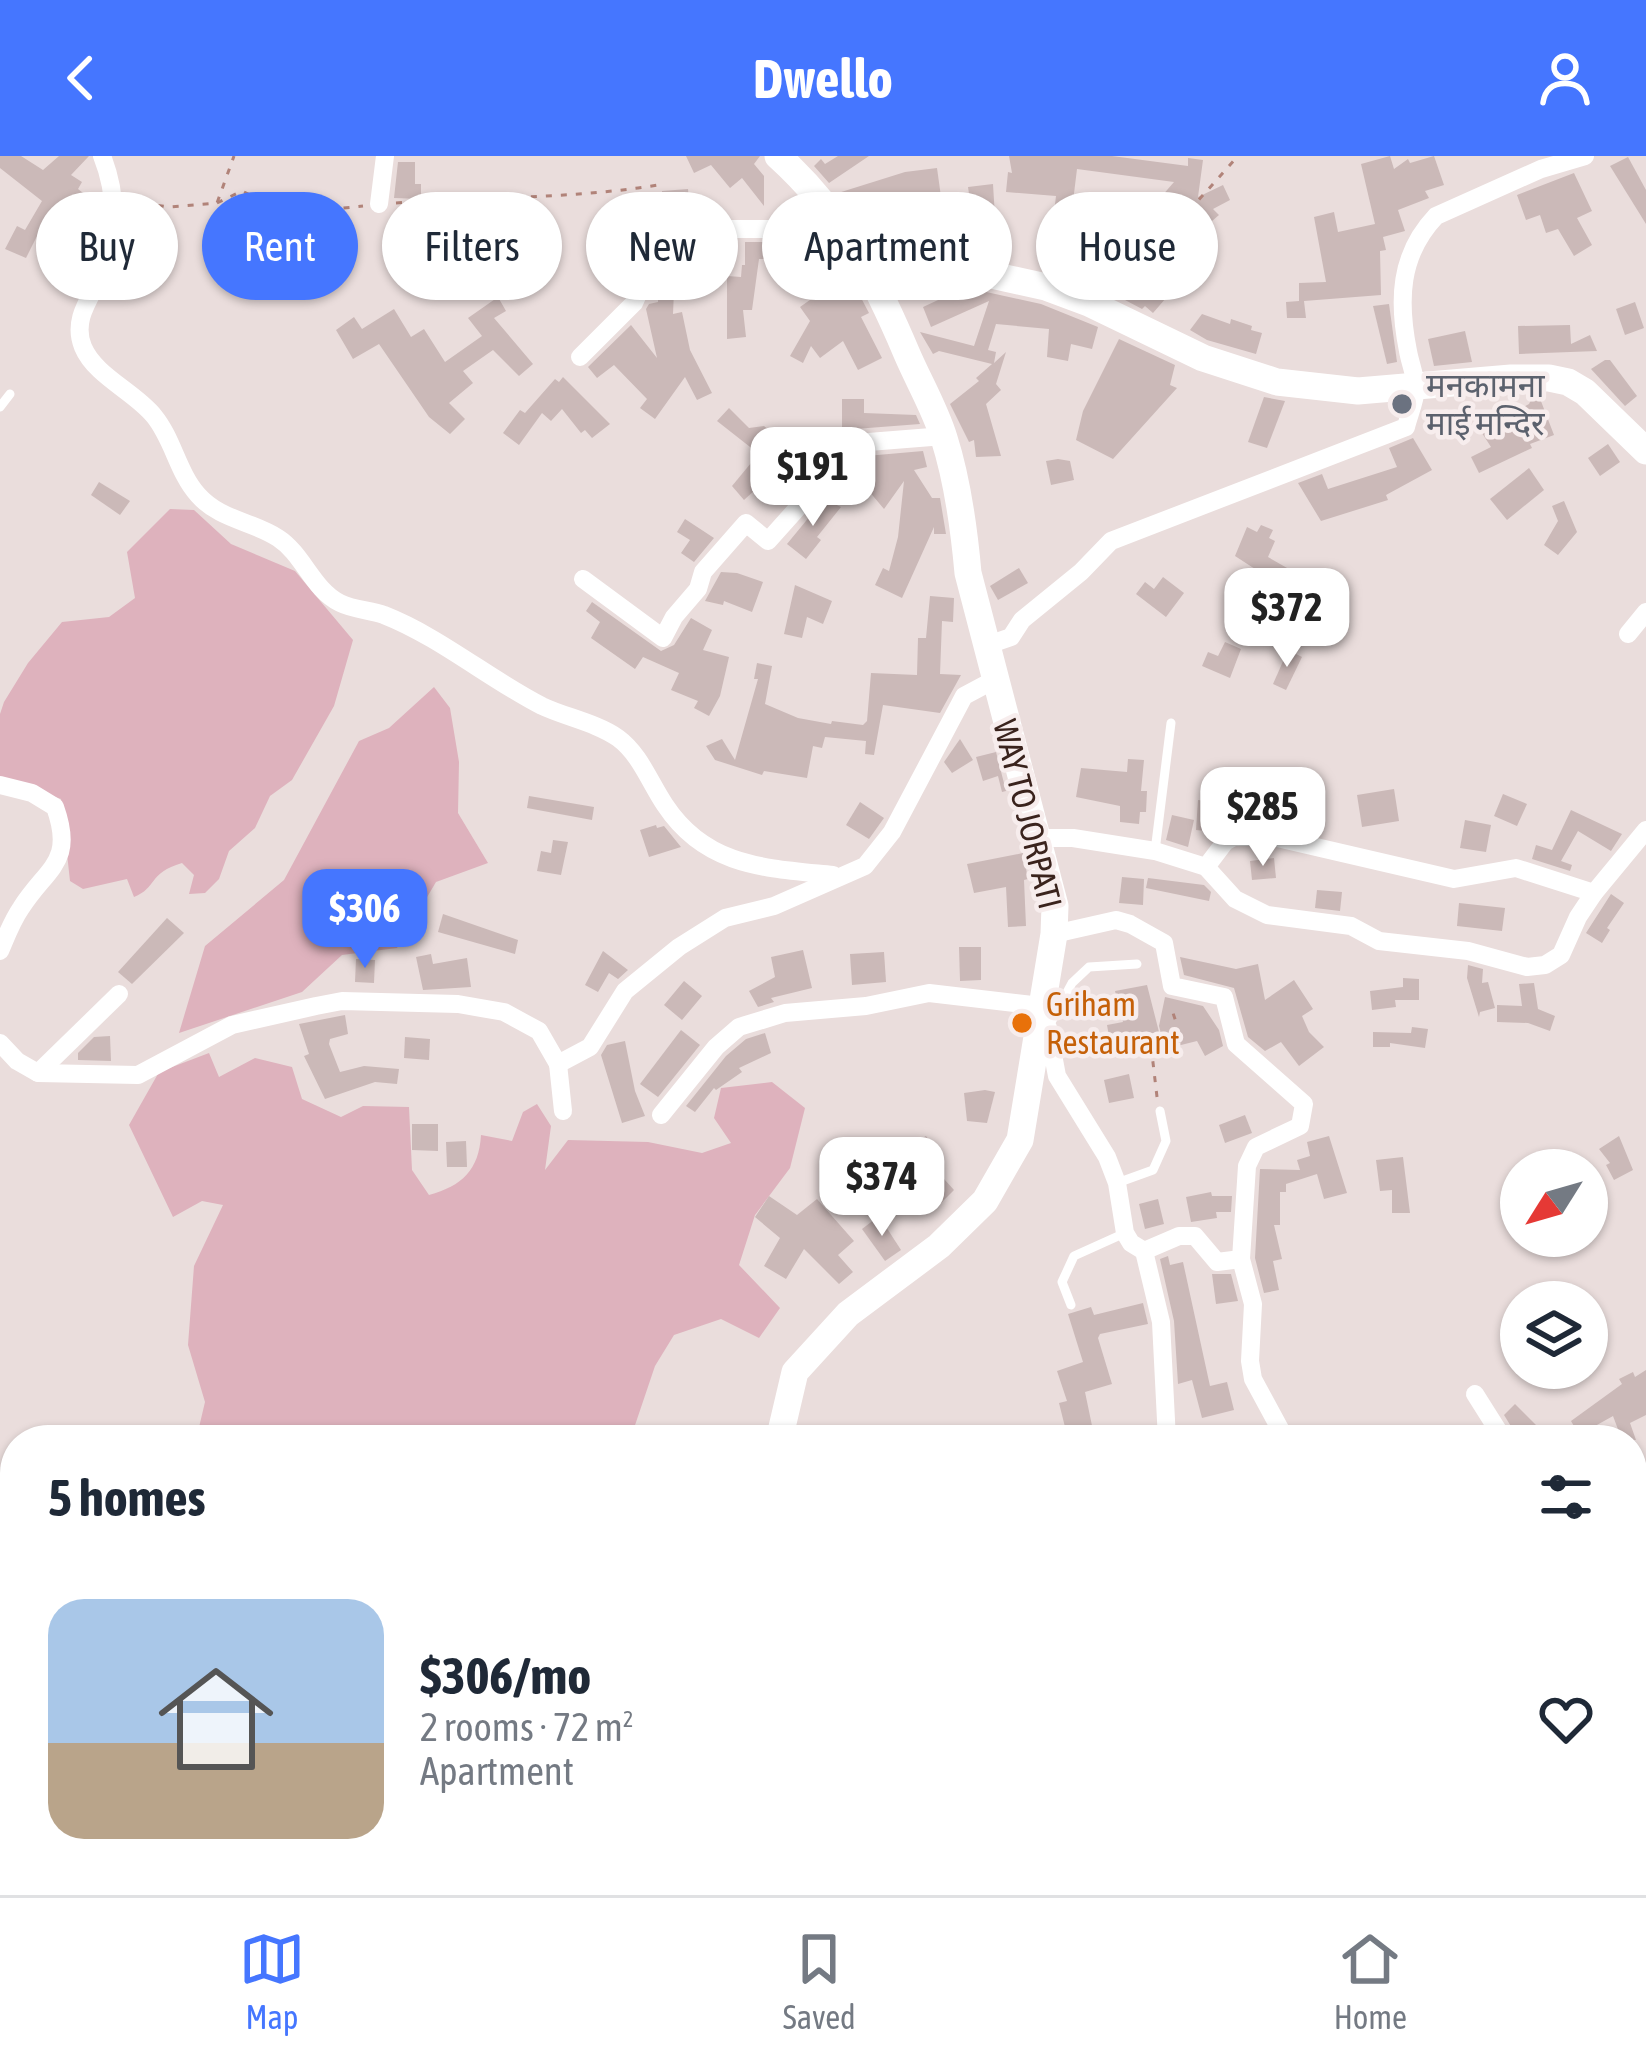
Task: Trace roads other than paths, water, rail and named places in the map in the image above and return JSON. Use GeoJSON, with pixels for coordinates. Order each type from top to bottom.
{"type":"FeatureCollection","features":[{"type":"Feature","properties":{"kind":"street"},"geometry":{"type":"LineString","coordinates":[[102,156],[112,180],[114,202],[107,260],[81,312],[78,332],[88,356],[158,420],[201,499],[218,512],[290,545],[340,603],[385,615],[540,705],[617,737],[643,766],[665,806],[705,849],[770,868],[838,875]]}},
{"type":"Feature","properties":{"kind":"street"},"geometry":{"type":"LineString","coordinates":[[379,204],[385,156]]}},
{"type":"Feature","properties":{"kind":"street","name":"WAY TO JORPATI"},"geometry":{"type":"LineString","coordinates":[[778,156],[815,192]]}},
{"type":"Feature","properties":{"kind":"street"},"geometry":{"type":"LineString","coordinates":[[985,646],[1011,637],[1022,620],[1082,572],[1111,541],[1406,427],[1416,388],[1403,325],[1401,287],[1405,267],[1426,226],[1436,216],[1541,169],[1585,156]]}},
{"type":"Feature","properties":{"kind":"street"},"geometry":{"type":"LineString","coordinates":[[580,357],[634,304],[675,229],[762,227]]}},
{"type":"Feature","properties":{"kind":"street"},"geometry":{"type":"LineString","coordinates":[[1012,279],[1046,287],[1202,358],[1277,382],[1358,391],[1511,378],[1568,382],[1585,392],[1646,451]]}},
{"type":"Feature","properties":{"kind":"street","name":"WAY TO JORPATI"},"geometry":{"type":"LineString","coordinates":[[783,1425],[795,1372],[848,1314],[939,1246],[985,1201],[1020,1140],[1054,934],[1054,906],[985,646],[944,436],[882,300]]}},
{"type":"Feature","properties":{"kind":"street"},"geometry":{"type":"LineString","coordinates":[[584,579],[663,638],[698,589],[703,572],[746,523],[768,541],[819,484],[833,487],[844,474],[856,443],[944,436]]}},
{"type":"Feature","properties":{"kind":"street"},"geometry":{"type":"LineString","coordinates":[[1628,634],[1646,612]]}},
{"type":"Feature","properties":{"kind":"street"},"geometry":{"type":"LineString","coordinates":[[558,1064],[590,1046],[625,991],[679,946],[725,918],[775,906],[866,866],[892,832],[964,697],[994,680]]}},
{"type":"Feature","properties":{"kind":"street"},"geometry":{"type":"LineString","coordinates":[[0,784],[32,793],[56,807],[62,851],[57,867],[19,910],[0,951]]}},
{"type":"Feature","properties":{"kind":"street"},"geometry":{"type":"LineString","coordinates":[[1036,838],[1072,838],[1155,851],[1206,867],[1235,899],[1267,915],[1351,926],[1379,941],[1451,949],[1527,967],[1545,965],[1562,955],[1594,893],[1646,830]]}},
{"type":"Feature","properties":{"kind":"street"},"geometry":{"type":"LineString","coordinates":[[1206,867],[1234,837],[1273,837],[1454,880],[1516,868],[1594,893]]}},
{"type":"Feature","properties":{"kind":"street"},"geometry":{"type":"LineString","coordinates":[[1054,934],[1116,920],[1164,944],[1172,986],[1223,998],[1236,1044],[1304,1104],[1300,1126],[1256,1147],[1247,1166],[1241,1259],[1253,1304],[1250,1361],[1253,1379],[1278,1425]]}},
{"type":"Feature","properties":{"kind":"street"},"geometry":{"type":"LineString","coordinates":[[661,1115],[716,1047],[739,1027],[784,1013],[866,1006],[929,993],[1043,1018],[1057,1076],[1107,1157],[1117,1183],[1125,1233],[1144,1251],[1161,1322],[1166,1425]]}},
{"type":"Feature","properties":{"kind":"street"},"geometry":{"type":"LineString","coordinates":[[38,1073],[119,994]]}},
{"type":"Feature","properties":{"kind":"street"},"geometry":{"type":"LineString","coordinates":[[0,1043],[38,1073],[138,1075],[232,1025],[342,1001],[458,1004],[504,1012],[539,1031],[558,1064],[563,1111]]}},
{"type":"Feature","properties":{"kind":"street"},"geometry":{"type":"LineString","coordinates":[[1144,1251],[1179,1236],[1195,1236],[1216,1262],[1241,1259]]}},
{"type":"Feature","properties":{"kind":"street"},"geometry":{"type":"LineString","coordinates":[[1474,1394],[1494,1425]]}},
{"type":"Feature","properties":{"kind":"lane"},"geometry":{"type":"LineString","coordinates":[[0,407],[10,394]]}},
{"type":"Feature","properties":{"kind":"lane"},"geometry":{"type":"LineString","coordinates":[[1155,851],[1171,723]]}},
{"type":"Feature","properties":{"kind":"lane"},"geometry":{"type":"LineString","coordinates":[[1043,1018],[1089,967],[1137,964]]}},
{"type":"Feature","properties":{"kind":"lane"},"geometry":{"type":"LineString","coordinates":[[1117,1183],[1153,1170],[1166,1141],[1160,1111]]}},
{"type":"Feature","properties":{"kind":"lane"},"geometry":{"type":"LineString","coordinates":[[1071,1306],[1062,1282],[1074,1256],[1125,1233]]}},
{"type":"Feature","properties":{"kind":"place","name":"मनकामना माई मन्दिर"},"geometry":{"type":"Point","coordinates":[1402,404]}},
{"type":"Feature","properties":{"kind":"place","name":"Griham Restaurant"},"geometry":{"type":"Point","coordinates":[1022,1023]}}]}
